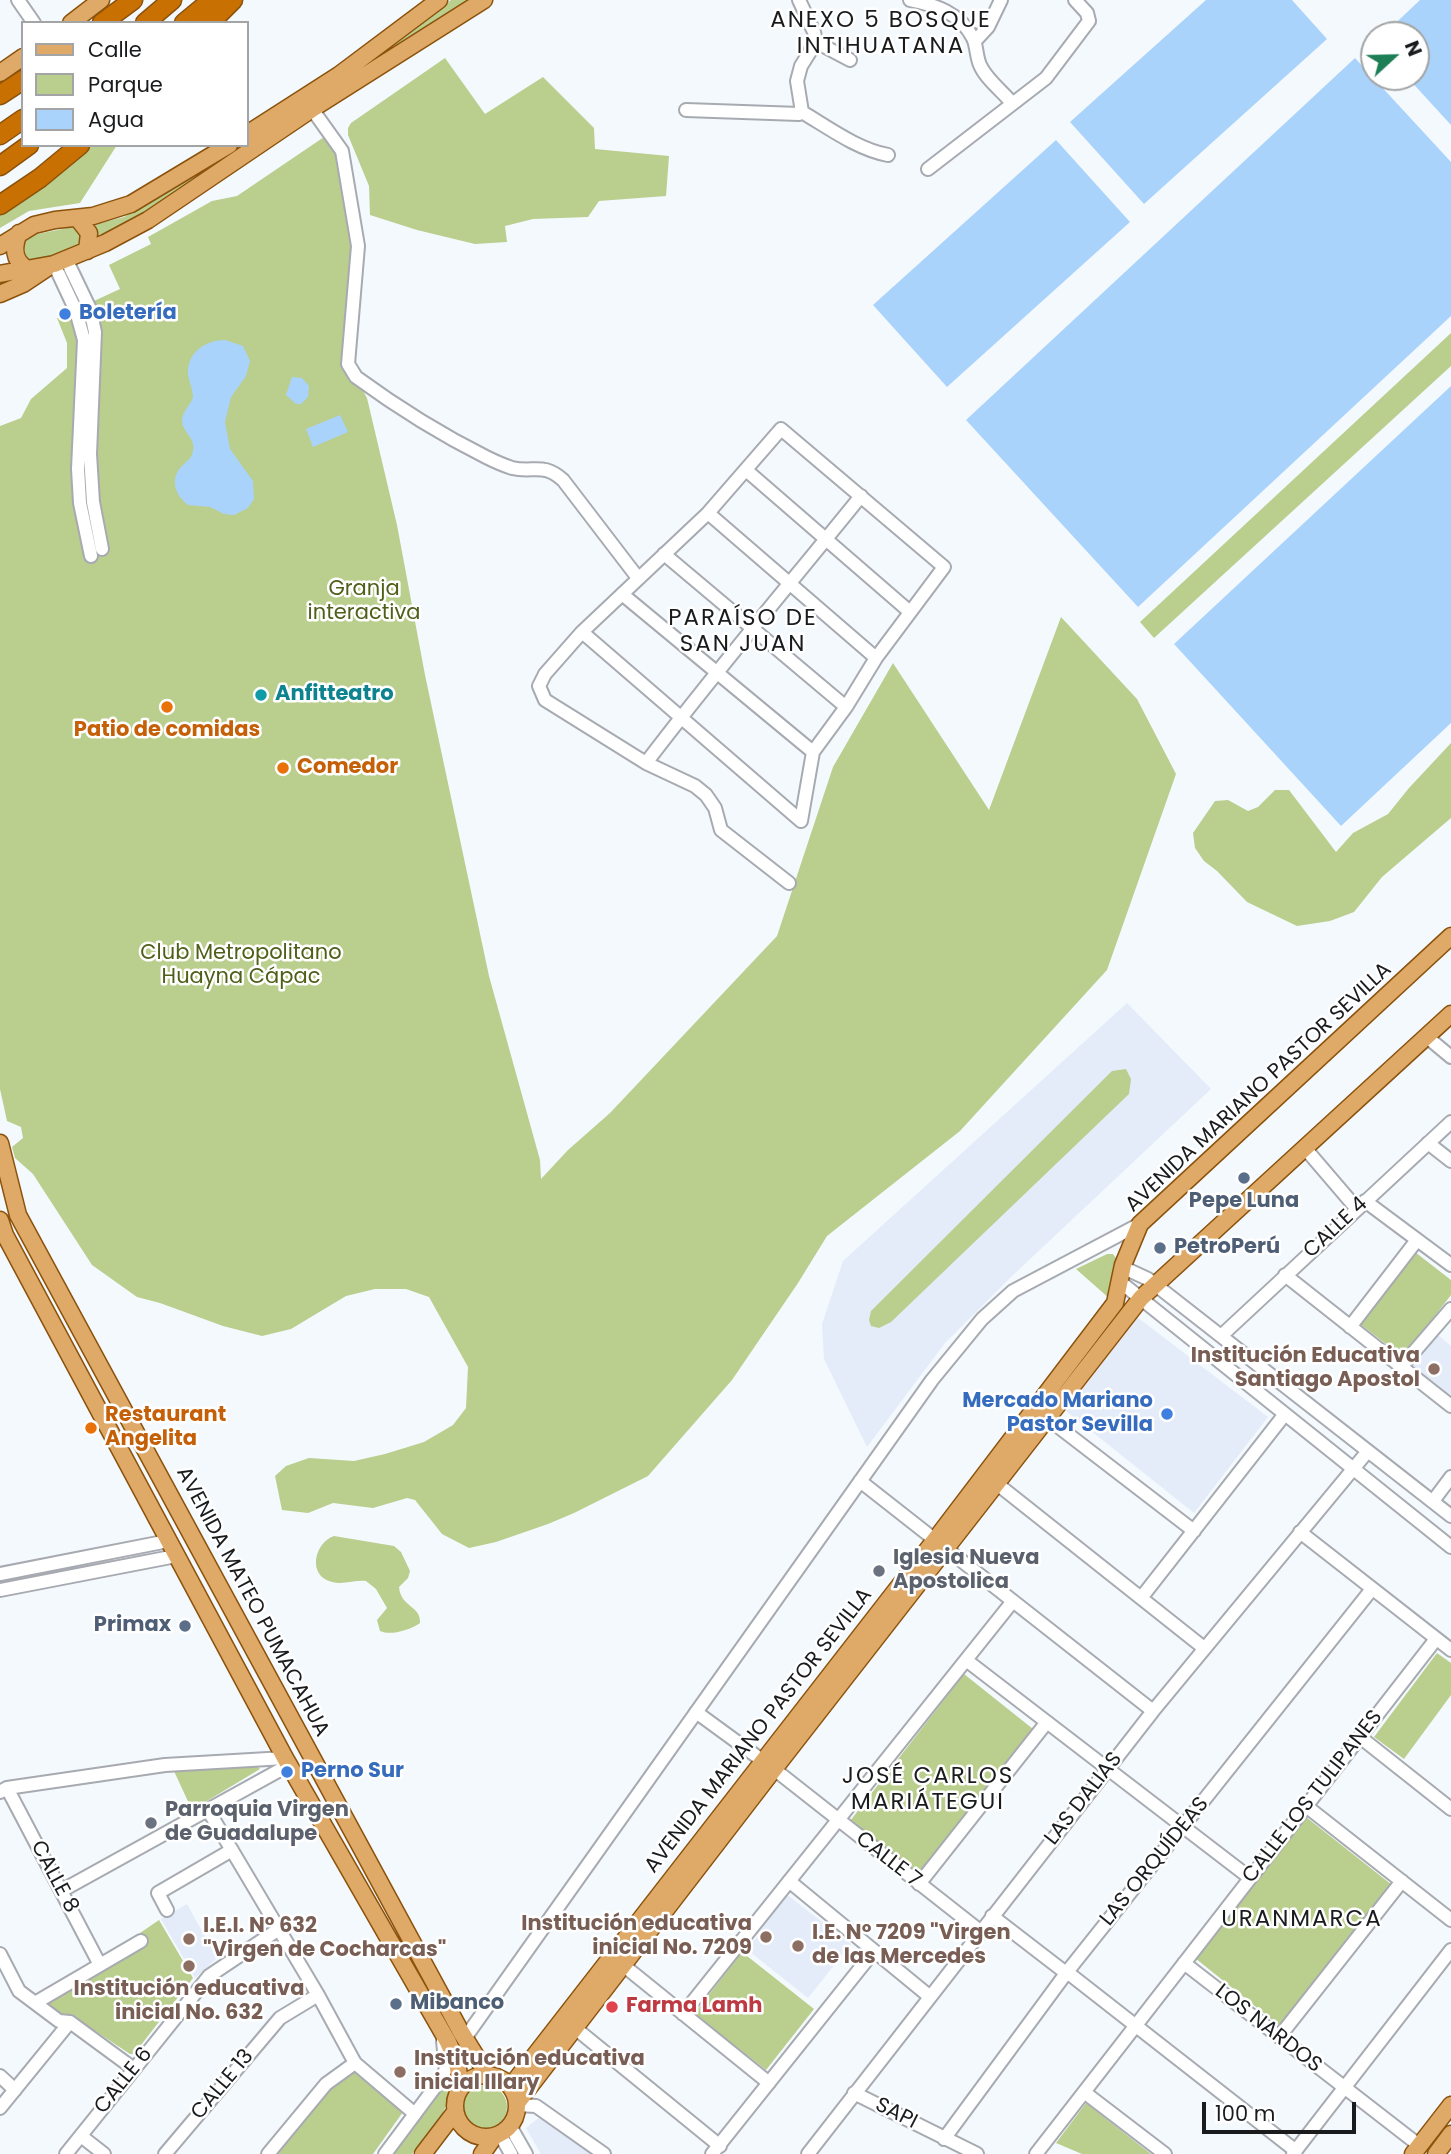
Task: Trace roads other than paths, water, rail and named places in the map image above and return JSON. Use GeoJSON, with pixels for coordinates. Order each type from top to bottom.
{"type":"FeatureCollection","features":[{"type":"Feature","properties":{"kind":"highway"},"geometry":{"type":"LineString","coordinates":[[105,21],[133,0]]}},
{"type":"Feature","properties":{"kind":"highway"},"geometry":{"type":"LineString","coordinates":[[147,21],[172,0]]}},
{"type":"Feature","properties":{"kind":"highway"},"geometry":{"type":"LineString","coordinates":[[186,21],[212,0]]}},
{"type":"Feature","properties":{"kind":"highway"},"geometry":{"type":"LineString","coordinates":[[212,21],[233,0]]}},
{"type":"Feature","properties":{"kind":"highway"},"geometry":{"type":"LineString","coordinates":[[0,95],[21,81]]}},
{"type":"Feature","properties":{"kind":"highway"},"geometry":{"type":"LineString","coordinates":[[0,135],[21,120]]}},
{"type":"Feature","properties":{"kind":"highway"},"geometry":{"type":"LineString","coordinates":[[0,166],[26,147]]}},
{"type":"Feature","properties":{"kind":"highway"},"geometry":{"type":"LineString","coordinates":[[0,205],[40,178],[78,147]]}},
{"type":"Feature","properties":{"kind":"main road"},"geometry":{"type":"LineString","coordinates":[[248,133],[339,75],[439,0]]}},
{"type":"Feature","properties":{"kind":"main road"},"geometry":{"type":"LineString","coordinates":[[0,274],[60,261],[87,251],[148,220],[312,109],[484,0]]}},
{"type":"Feature","properties":{"kind":"main road"},"geometry":{"type":"LineString","coordinates":[[73,21],[98,1]]}},
{"type":"Feature","properties":{"kind":"main road"},"geometry":{"type":"LineString","coordinates":[[0,72],[21,58]]}},
{"type":"Feature","properties":{"kind":"main road"},"geometry":{"type":"LineString","coordinates":[[0,246],[19,233],[44,222],[105,214],[131,204],[226,147]]}},
{"type":"Feature","properties":{"kind":"main road"},"geometry":{"type":"LineString","coordinates":[[78,219],[89,233],[87,251]]}},
{"type":"Feature","properties":{"kind":"main road"},"geometry":{"type":"LineString","coordinates":[[19,233],[14,245],[16,256],[26,268]]}},
{"type":"Feature","properties":{"kind":"main road"},"geometry":{"type":"LineString","coordinates":[[0,294],[23,284],[60,261]]}},
{"type":"Feature","properties":{"kind":"main road","name":"AVENIDA MARIANO PASTOR SEVILLA"},"geometry":{"type":"LineString","coordinates":[[511,2086],[768,1765],[940,1544],[1115,1303],[1121,1274],[1140,1224],[1449,942]]}},
{"type":"Feature","properties":{"kind":"main road","name":"AVENIDA MARIANO PASTOR SEVILLA"},"geometry":{"type":"LineString","coordinates":[[940,1544],[996,1483],[1141,1298],[1451,1014]]}},
{"type":"Feature","properties":{"kind":"main road","name":"AVENIDA MATEO PUMACAHUA"},"geometry":{"type":"LineString","coordinates":[[0,1143],[18,1215],[487,2074]]}},
{"type":"Feature","properties":{"kind":"main road"},"geometry":{"type":"LineString","coordinates":[[0,1220],[5,1235],[287,1761],[440,2027],[453,2052],[461,2086]]}},
{"type":"Feature","properties":{"kind":"main road","name":"AVENIDA MARIANO PASTOR SEVILLA"},"geometry":{"type":"LineString","coordinates":[[517,2104],[623,1965],[768,1765]]}},
{"type":"Feature","properties":{"kind":"main road"},"geometry":{"type":"LineString","coordinates":[[482,2154],[514,2119],[517,2104],[511,2086],[504,2080],[487,2074],[477,2075],[461,2086],[454,2102],[458,2120],[471,2134],[480,2137],[501,2133]]}},
{"type":"Feature","properties":{"kind":"main road"},"geometry":{"type":"LineString","coordinates":[[1417,2150],[1451,2105]]}},
{"type":"Feature","properties":{"kind":"main road"},"geometry":{"type":"LineString","coordinates":[[423,2154],[455,2112]]}},
{"type":"Feature","properties":{"kind":"main road"},"geometry":{"type":"LineString","coordinates":[[1436,2154],[1451,2134]]}},
{"type":"Feature","properties":{"kind":"street"},"geometry":{"type":"LineString","coordinates":[[18,0],[33,21]]}},
{"type":"Feature","properties":{"kind":"street"},"geometry":{"type":"LineString","coordinates":[[799,0],[816,41],[801,66],[797,81],[802,112]]}},
{"type":"Feature","properties":{"kind":"street"},"geometry":{"type":"LineString","coordinates":[[910,0],[934,5],[963,23],[975,41],[981,68],[1012,103]]}},
{"type":"Feature","properties":{"kind":"street"},"geometry":{"type":"LineString","coordinates":[[975,41],[988,27],[1002,0]]}},
{"type":"Feature","properties":{"kind":"street"},"geometry":{"type":"LineString","coordinates":[[928,169],[1046,78],[1089,21],[1087,13],[1075,0]]}},
{"type":"Feature","properties":{"kind":"street"},"geometry":{"type":"LineString","coordinates":[[816,41],[850,60]]}},
{"type":"Feature","properties":{"kind":"street"},"geometry":{"type":"LineString","coordinates":[[312,109],[342,151],[358,246],[348,364],[351,371],[425,425],[487,458],[512,468],[545,469],[554,472],[638,578]]}},
{"type":"Feature","properties":{"kind":"street"},"geometry":{"type":"LineString","coordinates":[[686,110],[802,112],[859,145],[888,155]]}},
{"type":"Feature","properties":{"kind":"street"},"geometry":{"type":"LineString","coordinates":[[60,261],[83,340],[79,503],[97,552]]}},
{"type":"Feature","properties":{"kind":"street"},"geometry":{"type":"LineString","coordinates":[[582,632],[801,821],[813,751],[846,707],[876,658],[944,567],[781,429],[708,513],[582,632],[545,674],[540,686],[545,700],[646,763],[695,786],[715,808],[721,830],[789,884]]}},
{"type":"Feature","properties":{"kind":"street"},"geometry":{"type":"LineString","coordinates":[[746,470],[910,612]]}},
{"type":"Feature","properties":{"kind":"street"},"geometry":{"type":"LineString","coordinates":[[646,763],[716,671],[754,629],[861,496]]}},
{"type":"Feature","properties":{"kind":"street"},"geometry":{"type":"LineString","coordinates":[[708,513],[876,658]]}},
{"type":"Feature","properties":{"kind":"street"},"geometry":{"type":"LineString","coordinates":[[664,554],[846,707]]}},
{"type":"Feature","properties":{"kind":"street"},"geometry":{"type":"LineString","coordinates":[[622,594],[813,751]]}},
{"type":"Feature","properties":{"kind":"street"},"geometry":{"type":"LineString","coordinates":[[1427,1037],[1451,1057]]}},
{"type":"Feature","properties":{"kind":"street","name":"CALLE 4"},"geometry":{"type":"LineString","coordinates":[[1221,1336],[1451,1122]]}},
{"type":"Feature","properties":{"kind":"street"},"geometry":{"type":"LineString","coordinates":[[1428,1143],[1451,1161]]}},
{"type":"Feature","properties":{"kind":"street"},"geometry":{"type":"LineString","coordinates":[[1304,1147],[1361,1205],[1451,1265]]}},
{"type":"Feature","properties":{"kind":"street"},"geometry":{"type":"LineString","coordinates":[[465,2038],[932,1380],[982,1319],[1013,1291],[1140,1224]]}},
{"type":"Feature","properties":{"kind":"street"},"geometry":{"type":"LineString","coordinates":[[1350,1327],[1417,1240]]}},
{"type":"Feature","properties":{"kind":"street"},"geometry":{"type":"LineString","coordinates":[[1121,1274],[1156,1285],[1451,1516]]}},
{"type":"Feature","properties":{"kind":"street"},"geometry":{"type":"LineString","coordinates":[[1121,1274],[1141,1298],[1451,1547]]}},
{"type":"Feature","properties":{"kind":"street"},"geometry":{"type":"LineString","coordinates":[[1285,1275],[1451,1406]]}},
{"type":"Feature","properties":{"kind":"street"},"geometry":{"type":"LineString","coordinates":[[1164,1317],[1176,1301]]}},
{"type":"Feature","properties":{"kind":"street"},"geometry":{"type":"LineString","coordinates":[[1401,1367],[1451,1309]]}},
{"type":"Feature","properties":{"kind":"street"},"geometry":{"type":"LineString","coordinates":[[1141,1598],[1285,1414]]}},
{"type":"Feature","properties":{"kind":"street"},"geometry":{"type":"LineString","coordinates":[[1047,1418],[1194,1531]]}},
{"type":"Feature","properties":{"kind":"street","name":"LAS DALIAS"},"geometry":{"type":"LineString","coordinates":[[807,2154],[1153,1710],[1368,1451]]}},
{"type":"Feature","properties":{"kind":"street"},"geometry":{"type":"LineString","coordinates":[[1433,1502],[1451,1477]]}},
{"type":"Feature","properties":{"kind":"street"},"geometry":{"type":"LineString","coordinates":[[860,1481],[1153,1710]]}},
{"type":"Feature","properties":{"kind":"street"},"geometry":{"type":"LineString","coordinates":[[996,1483],[1205,1648]]}},
{"type":"Feature","properties":{"kind":"street"},"geometry":{"type":"LineString","coordinates":[[1300,1532],[1451,1650]]}},
{"type":"Feature","properties":{"kind":"street"},"geometry":{"type":"LineString","coordinates":[[0,1574],[172,1549]]}},
{"type":"Feature","properties":{"kind":"street"},"geometry":{"type":"LineString","coordinates":[[0,1590],[172,1549]]}},
{"type":"Feature","properties":{"kind":"street","name":"LAS ORQUÍDEAS"},"geometry":{"type":"LineString","coordinates":[[944,2139],[1066,1973],[1372,1590]]}},
{"type":"Feature","properties":{"kind":"street"},"geometry":{"type":"LineString","coordinates":[[683,2014],[1013,1601]]}},
{"type":"Feature","properties":{"kind":"street","name":"CALLE LOS TULIPANES"},"geometry":{"type":"LineString","coordinates":[[1036,2154],[1436,1639]]}},
{"type":"Feature","properties":{"kind":"street"},"geometry":{"type":"LineString","coordinates":[[966,1660],[1250,1878]]}},
{"type":"Feature","properties":{"kind":"street","name":"CALLE 7"},"geometry":{"type":"LineString","coordinates":[[696,1712],[980,1931]]}},
{"type":"Feature","properties":{"kind":"street"},"geometry":{"type":"LineString","coordinates":[[919,1884],[1047,1722]]}},
{"type":"Feature","properties":{"kind":"street"},"geometry":{"type":"LineString","coordinates":[[1360,1737],[1451,1809]]}},
{"type":"Feature","properties":{"kind":"street"},"geometry":{"type":"LineString","coordinates":[[4,1790],[165,1765],[287,1761]]}},
{"type":"Feature","properties":{"kind":"street"},"geometry":{"type":"LineString","coordinates":[[61,1891],[208,1810],[287,1761]]}},
{"type":"Feature","properties":{"kind":"street","name":"CALLE 8"},"geometry":{"type":"LineString","coordinates":[[4,1790],[100,1965]]}},
{"type":"Feature","properties":{"kind":"street"},"geometry":{"type":"LineString","coordinates":[[1306,1806],[1451,1920]]}},
{"type":"Feature","properties":{"kind":"street"},"geometry":{"type":"LineString","coordinates":[[208,1810],[318,1995],[355,2063],[415,2114]]}},
{"type":"Feature","properties":{"kind":"street"},"geometry":{"type":"LineString","coordinates":[[167,1910],[158,1893],[232,1850]]}},
{"type":"Feature","properties":{"kind":"street"},"geometry":{"type":"LineString","coordinates":[[789,1881],[929,1996]]}},
{"type":"Feature","properties":{"kind":"street"},"geometry":{"type":"LineString","coordinates":[[1279,2037],[1402,1881]]}},
{"type":"Feature","properties":{"kind":"street"},"geometry":{"type":"LineString","coordinates":[[992,1916],[1295,2152],[1451,1950]]}},
{"type":"Feature","properties":{"kind":"street","name":"CALLE 6"},"geometry":{"type":"LineString","coordinates":[[66,2154],[209,1976],[279,1929]]}},
{"type":"Feature","properties":{"kind":"street"},"geometry":{"type":"LineString","coordinates":[[35,2003],[141,1941]]}},
{"type":"Feature","properties":{"kind":"street"},"geometry":{"type":"LineString","coordinates":[[575,2028],[716,2150],[874,1951]]}},
{"type":"Feature","properties":{"kind":"street"},"geometry":{"type":"LineString","coordinates":[[0,1954],[19,1991],[59,2021],[69,2022],[134,2069]]}},
{"type":"Feature","properties":{"kind":"street","name":"LOS NARDOS"},"geometry":{"type":"LineString","coordinates":[[1184,1964],[1345,2088],[1417,2150]]}},
{"type":"Feature","properties":{"kind":"street"},"geometry":{"type":"LineString","coordinates":[[623,1965],[769,2083]]}},
{"type":"Feature","properties":{"kind":"street","name":"CALLE 13"},"geometry":{"type":"LineString","coordinates":[[165,2154],[280,2018],[318,1995]]}},
{"type":"Feature","properties":{"kind":"street"},"geometry":{"type":"LineString","coordinates":[[0,2108],[69,2022]]}},
{"type":"Feature","properties":{"kind":"street"},"geometry":{"type":"LineString","coordinates":[[385,2154],[446,2069],[440,2027]]}},
{"type":"Feature","properties":{"kind":"street"},"geometry":{"type":"LineString","coordinates":[[268,2154],[326,2084],[355,2063]]}},
{"type":"Feature","properties":{"kind":"street"},"geometry":{"type":"LineString","coordinates":[[0,2076],[15,2090]]}},
{"type":"Feature","properties":{"kind":"street"},"geometry":{"type":"LineString","coordinates":[[1084,2092],[1165,2154]]}},
{"type":"Feature","properties":{"kind":"street","name":"SAPI"},"geometry":{"type":"LineString","coordinates":[[854,2093],[977,2154]]}},
{"type":"Feature","properties":{"kind":"street"},"geometry":{"type":"LineString","coordinates":[[517,2104],[536,2106],[604,2154]]}},
{"type":"Feature","properties":{"kind":"street"},"geometry":{"type":"LineString","coordinates":[[496,2154],[501,2133]]}},
{"type":"Feature","properties":{"kind":"street"},"geometry":{"type":"LineString","coordinates":[[501,2133],[511,2154]]}},
{"type":"Feature","properties":{"kind":"street"},"geometry":{"type":"LineString","coordinates":[[501,2133],[526,2154]]}},
{"type":"Feature","properties":{"kind":"street"},"geometry":{"type":"LineString","coordinates":[[81,2136],[104,2154]]}},
{"type":"Feature","properties":{"kind":"water"},"geometry":{"type":"Polygon","coordinates":[[[1206,0],[1292,0],[1327,39],[1144,204],[1070,122],[1206,0]]]}},
{"type":"Feature","properties":{"kind":"water"},"geometry":{"type":"Polygon","coordinates":[[[1420,0],[1451,0],[1451,125],[1420,91],[1430,91],[1430,21],[1398,21],[1420,0]]]}},
{"type":"Feature","properties":{"kind":"water"},"geometry":{"type":"Polygon","coordinates":[[[1355,58],[1360,63],[1360,91],[1385,91],[1451,162],[1451,316],[1138,607],[966,420],[1355,58]]]}},
{"type":"Feature","properties":{"kind":"water"},"geometry":{"type":"Polygon","coordinates":[[[1056,140],[1130,222],[947,387],[873,305],[1056,140]]]}},
{"type":"Feature","properties":{"kind":"water"},"geometry":{"type":"Polygon","coordinates":[[[225,340],[243,346],[250,361],[246,376],[231,397],[225,422],[230,449],[253,481],[254,499],[248,508],[234,515],[224,514],[210,507],[188,505],[180,497],[175,483],[177,473],[193,451],[193,443],[182,421],[193,397],[188,374],[191,359],[205,345],[225,340]]]}},
{"type":"Feature","properties":{"kind":"water"},"geometry":{"type":"Polygon","coordinates":[[[292,377],[302,378],[309,386],[308,397],[301,404],[296,404],[286,395],[292,377]]]}},
{"type":"Feature","properties":{"kind":"water"},"geometry":{"type":"Polygon","coordinates":[[[1451,386],[1451,723],[1341,826],[1174,644],[1451,386]]]}},
{"type":"Feature","properties":{"kind":"water"},"geometry":{"type":"Polygon","coordinates":[[[340,415],[348,432],[313,447],[306,429],[340,415]]]}},
{"type":"Feature","properties":{"kind":"place","name":"Boletería"},"geometry":{"type":"Point","coordinates":[65,314]}},
{"type":"Feature","properties":{"kind":"place","name":"Anfitteatro"},"geometry":{"type":"Point","coordinates":[261,695]}},
{"type":"Feature","properties":{"kind":"place","name":"Patio de comidas"},"geometry":{"type":"Point","coordinates":[167,707]}},
{"type":"Feature","properties":{"kind":"place","name":"Comedor"},"geometry":{"type":"Point","coordinates":[283,768]}},
{"type":"Feature","properties":{"kind":"place","name":"Pepe Luna"},"geometry":{"type":"Point","coordinates":[1244,1178]}},
{"type":"Feature","properties":{"kind":"place","name":"PetroPerú"},"geometry":{"type":"Point","coordinates":[1160,1248]}},
{"type":"Feature","properties":{"kind":"place","name":"Institución Educativa Santiago Apostol"},"geometry":{"type":"Point","coordinates":[1434,1369]}},
{"type":"Feature","properties":{"kind":"place","name":"Mercado Mariano Pastor Sevilla"},"geometry":{"type":"Point","coordinates":[1167,1414]}},
{"type":"Feature","properties":{"kind":"place","name":"Restaurant Angelita"},"geometry":{"type":"Point","coordinates":[91,1428]}},
{"type":"Feature","properties":{"kind":"place","name":"Iglesia Nueva Apostolica"},"geometry":{"type":"Point","coordinates":[879,1571]}},
{"type":"Feature","properties":{"kind":"place","name":"Primax"},"geometry":{"type":"Point","coordinates":[185,1626]}},
{"type":"Feature","properties":{"kind":"place","name":"Perno Sur"},"geometry":{"type":"Point","coordinates":[287,1772]}},
{"type":"Feature","properties":{"kind":"place","name":"Parroquia Virgen de Guadalupe"},"geometry":{"type":"Point","coordinates":[151,1823]}},
{"type":"Feature","properties":{"kind":"place","name":"Institución educativa inicial No. 7209"},"geometry":{"type":"Point","coordinates":[766,1937]}},
{"type":"Feature","properties":{"kind":"place","name":"I.E.I. N° 632 \"Virgen de Cocharcas\""},"geometry":{"type":"Point","coordinates":[189,1939]}},
{"type":"Feature","properties":{"kind":"place","name":"I.E. N° 7209 \"Virgen de las Mercedes"},"geometry":{"type":"Point","coordinates":[798,1946]}},
{"type":"Feature","properties":{"kind":"place","name":"Institución educativa inicial No. 632"},"geometry":{"type":"Point","coordinates":[189,1966]}},
{"type":"Feature","properties":{"kind":"place","name":"Mibanco"},"geometry":{"type":"Point","coordinates":[396,2004]}},
{"type":"Feature","properties":{"kind":"place","name":"Farma Lamh"},"geometry":{"type":"Point","coordinates":[612,2007]}},
{"type":"Feature","properties":{"kind":"place","name":"Institución educativa inicial Illary"},"geometry":{"type":"Point","coordinates":[400,2072]}},
{"type":"Feature","properties":{"kind":"district","name":"ANEXO 5 BOSQUE INTIHUATANA"},"geometry":{"type":"Point","coordinates":[881,34]}},
{"type":"Feature","properties":{"kind":"district","name":"PARAÍSO DE SAN JUAN"},"geometry":{"type":"Point","coordinates":[743,632]}},
{"type":"Feature","properties":{"kind":"district","name":"JOSÉ CARLOS MARIÁTEGUI"},"geometry":{"type":"Point","coordinates":[928,1790]}},
{"type":"Feature","properties":{"kind":"district","name":"URANMARCA"},"geometry":{"type":"Point","coordinates":[1302,1920]}},
{"type":"Feature","properties":{"kind":"park label","name":"Granja interactiva"},"geometry":{"type":"Point","coordinates":[364,602]}},
{"type":"Feature","properties":{"kind":"park label","name":"Club Metropolitano Huayna Cápac"},"geometry":{"type":"Point","coordinates":[241,966]}}]}
